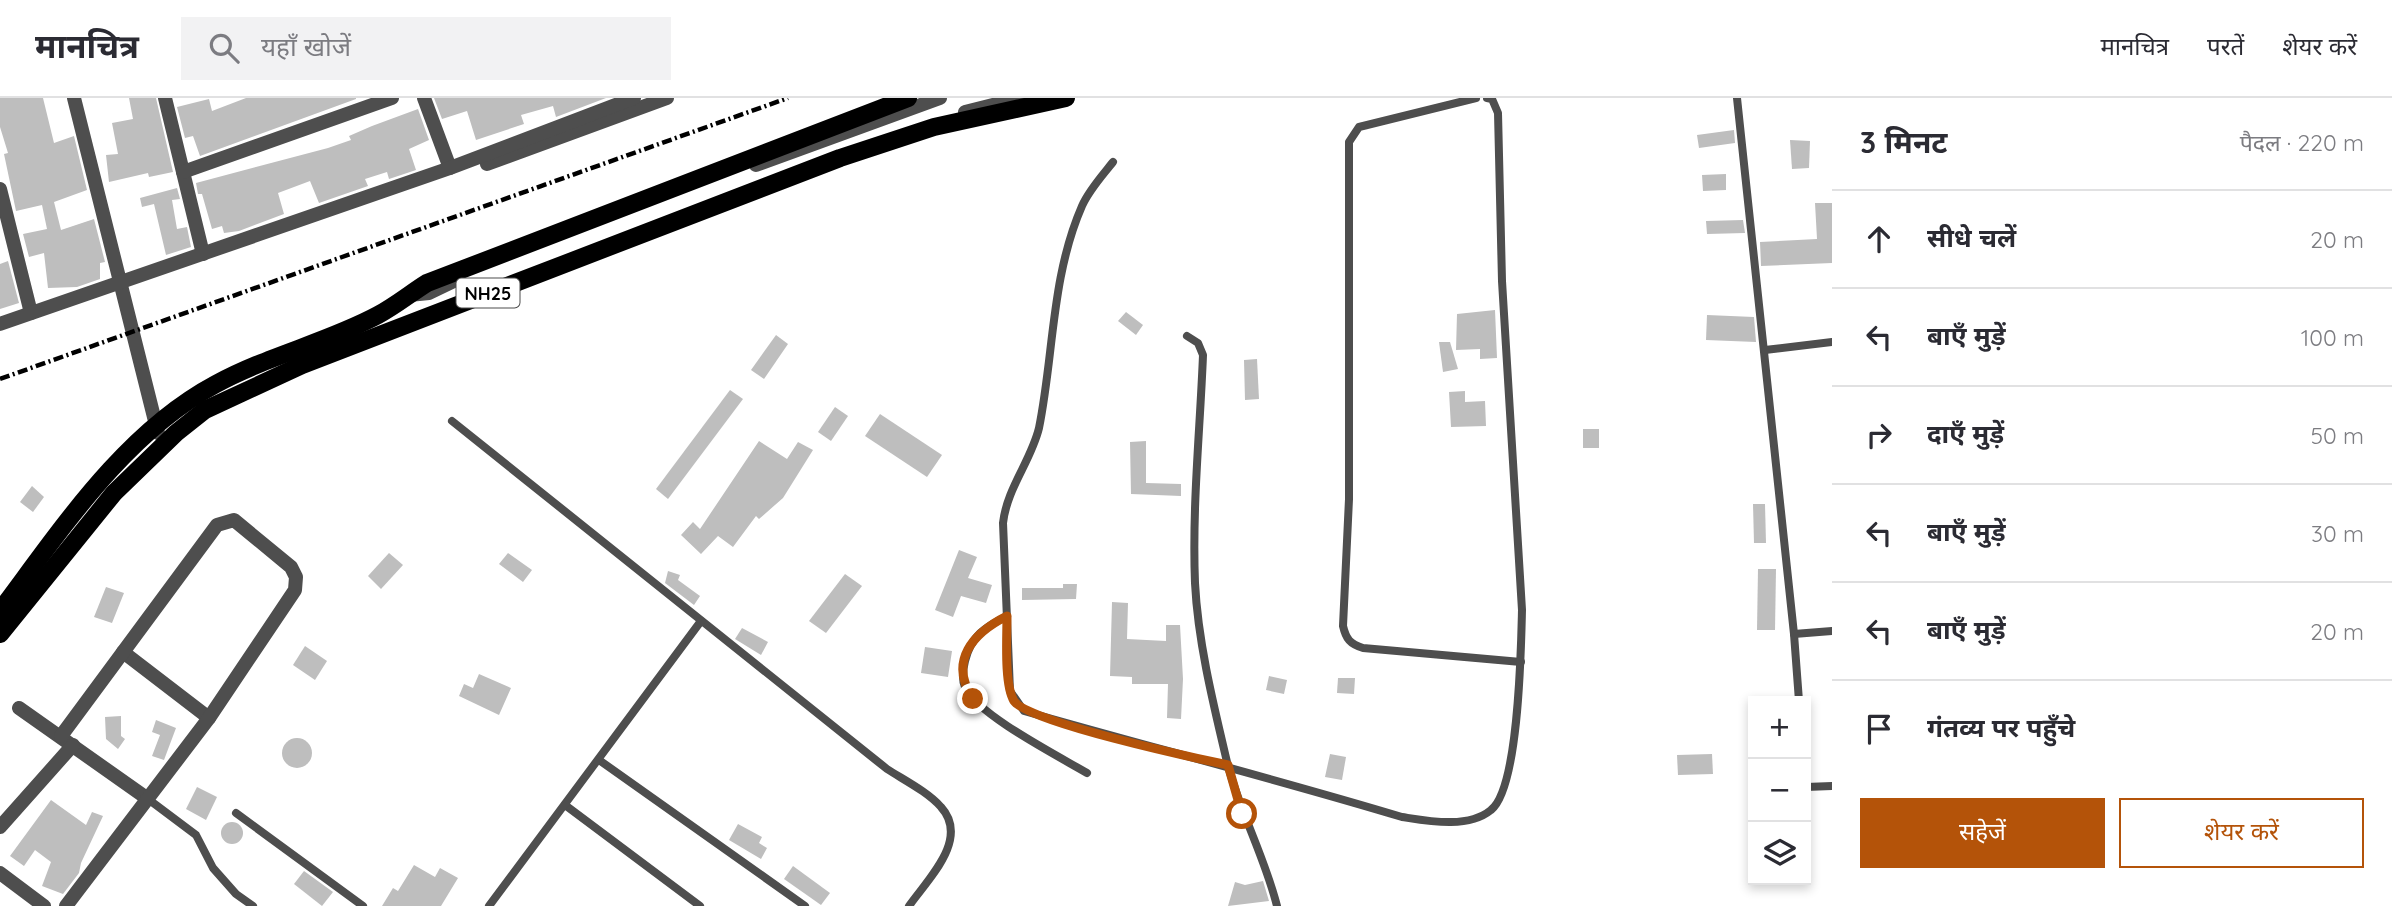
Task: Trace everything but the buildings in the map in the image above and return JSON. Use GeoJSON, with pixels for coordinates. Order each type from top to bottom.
{"type":"FeatureCollection","features":[{"type":"Feature","properties":{"kind":"main road","name":"NH25"},"geometry":{"type":"LineString","coordinates":[[0,611],[75,511],[155,428],[183,404],[215,384],[377,316],[427,283],[586,219],[908,98]]}},
{"type":"Feature","properties":{"kind":"main road","name":"NH25"},"geometry":{"type":"LineString","coordinates":[[0,634],[114,492],[163,445],[205,410],[302,365],[840,158],[934,127],[1066,98]]}},
{"type":"Feature","properties":{"kind":"street"},"geometry":{"type":"LineString","coordinates":[[75,98],[155,428],[163,445]]}},
{"type":"Feature","properties":{"kind":"street"},"geometry":{"type":"LineString","coordinates":[[165,98],[203,254]]}},
{"type":"Feature","properties":{"kind":"street"},"geometry":{"type":"LineString","coordinates":[[183,172],[392,98]]}},
{"type":"Feature","properties":{"kind":"street"},"geometry":{"type":"LineString","coordinates":[[424,98],[449,173]]}},
{"type":"Feature","properties":{"kind":"street"},"geometry":{"type":"LineString","coordinates":[[449,173],[634,98]]}},
{"type":"Feature","properties":{"kind":"street"},"geometry":{"type":"LineString","coordinates":[[0,324],[420,178],[449,173],[667,98]]}},
{"type":"Feature","properties":{"kind":"street"},"geometry":{"type":"LineString","coordinates":[[408,295],[429,293],[615,217],[940,98]]}},
{"type":"Feature","properties":{"kind":"street"},"geometry":{"type":"LineString","coordinates":[[422,318],[440,304],[897,133],[949,116],[1021,98]]}},
{"type":"Feature","properties":{"kind":"street"},"geometry":{"type":"LineString","coordinates":[[1045,98],[1051,98]]}},
{"type":"Feature","properties":{"kind":"street"},"geometry":{"type":"LineString","coordinates":[[0,189],[31,313]]}},
{"type":"Feature","properties":{"kind":"street"},"geometry":{"type":"LineString","coordinates":[[0,827],[67,741],[123,652],[217,524],[234,520],[291,568],[296,577],[295,590],[209,718],[66,906]]}},
{"type":"Feature","properties":{"kind":"street"},"geometry":{"type":"LineString","coordinates":[[123,652],[209,718]]}},
{"type":"Feature","properties":{"kind":"street"},"geometry":{"type":"LineString","coordinates":[[19,708],[148,799]]}},
{"type":"Feature","properties":{"kind":"street"},"geometry":{"type":"LineString","coordinates":[[0,873],[44,906]]}},
{"type":"Feature","properties":{"kind":"lane"},"geometry":{"type":"LineString","coordinates":[[1476,98],[1359,127],[1349,142],[1349,499],[1343,626],[1345,636],[1353,645],[1363,648],[1521,662]]}},
{"type":"Feature","properties":{"kind":"lane"},"geometry":{"type":"LineString","coordinates":[[1113,162],[1082,205],[1075,225],[1052,313],[1038,431],[1005,506],[1010,691],[1024,711],[1172,753],[1228,765],[1402,817],[1429,821],[1471,819],[1489,812],[1500,802],[1507,781],[1521,662],[1522,610],[1502,281],[1498,113],[1493,99],[1487,98]]}},
{"type":"Feature","properties":{"kind":"lane"},"geometry":{"type":"LineString","coordinates":[[1737,98],[1765,349],[1799,696]]}},
{"type":"Feature","properties":{"kind":"lane"},"geometry":{"type":"LineString","coordinates":[[1186,337],[1198,343],[1203,355],[1196,450],[1198,613],[1228,765],[1242,814],[1264,863],[1277,906]]}},
{"type":"Feature","properties":{"kind":"lane"},"geometry":{"type":"LineString","coordinates":[[1765,349],[1832,342]]}},
{"type":"Feature","properties":{"kind":"lane"},"geometry":{"type":"LineString","coordinates":[[452,421],[887,769],[941,806],[952,826],[950,844],[909,906]]}},
{"type":"Feature","properties":{"kind":"lane"},"geometry":{"type":"LineString","coordinates":[[1007,616],[984,628],[974,638],[963,668],[965,686],[985,710],[1087,773]]}},
{"type":"Feature","properties":{"kind":"lane"},"geometry":{"type":"LineString","coordinates":[[489,906],[702,621]]}},
{"type":"Feature","properties":{"kind":"lane"},"geometry":{"type":"LineString","coordinates":[[1794,634],[1832,631]]}},
{"type":"Feature","properties":{"kind":"lane"},"geometry":{"type":"LineString","coordinates":[[598,760],[805,906]]}},
{"type":"Feature","properties":{"kind":"lane"},"geometry":{"type":"LineString","coordinates":[[1811,787],[1832,786]]}},
{"type":"Feature","properties":{"kind":"lane"},"geometry":{"type":"LineString","coordinates":[[148,799],[196,835],[214,868],[236,894],[253,906]]}},
{"type":"Feature","properties":{"kind":"lane"},"geometry":{"type":"LineString","coordinates":[[565,805],[701,906]]}},
{"type":"Feature","properties":{"kind":"lane"},"geometry":{"type":"LineString","coordinates":[[236,813],[363,906]]}},
{"type":"Feature","properties":{"kind":"railway"},"geometry":{"type":"LineString","coordinates":[[0,379],[788,98]]}},
{"type":"Feature","properties":{"kind":"route"},"geometry":{"type":"LineString","coordinates":[[973,699],[965,686],[963,668],[967,653],[974,638],[984,628],[1007,616],[1010,691],[1015,702],[1024,711],[1147,746],[1228,765],[1242,814]]}}]}
